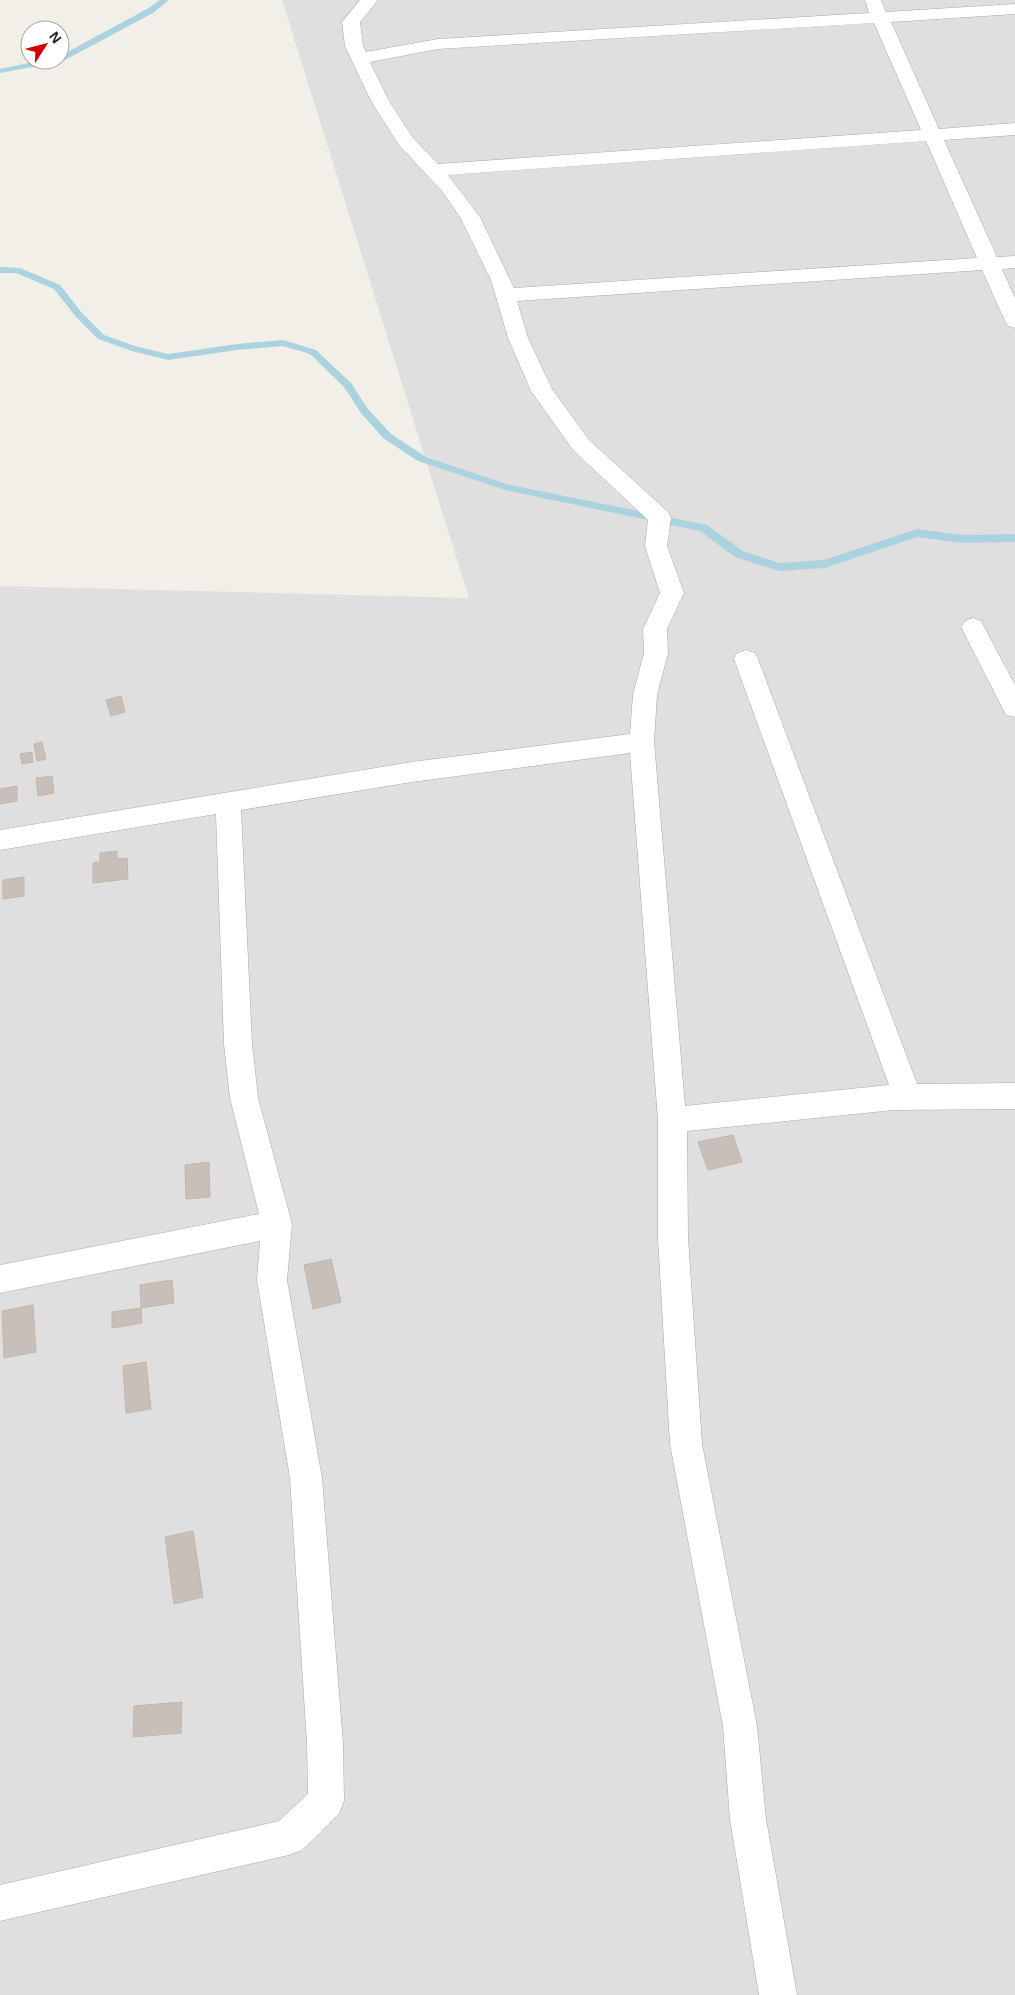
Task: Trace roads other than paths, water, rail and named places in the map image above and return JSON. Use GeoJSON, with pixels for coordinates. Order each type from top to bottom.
{"type":"FeatureCollection","features":[{"type":"Feature","properties":{"kind":"street"},"geometry":{"type":"LineString","coordinates":[[370,0],[351,22],[354,46],[380,101],[406,141],[449,186],[470,216],[501,280],[518,338],[542,391],[581,445],[660,518],[656,546],[672,593],[655,629],[656,653],[645,695],[642,742],[672,1120],[673,1238],[686,1444],[740,1726],[748,1819],[778,1995]]}},
{"type":"Feature","properties":{"kind":"street"},"geometry":{"type":"LineString","coordinates":[[360,58],[438,44],[876,8],[1015,9]]}},
{"type":"Feature","properties":{"kind":"street"},"geometry":{"type":"LineString","coordinates":[[876,8],[1015,321]]}},
{"type":"Feature","properties":{"kind":"street"},"geometry":{"type":"LineString","coordinates":[[433,170],[1015,129]]}},
{"type":"Feature","properties":{"kind":"street"},"geometry":{"type":"LineString","coordinates":[[506,295],[1015,262]]}},
{"type":"Feature","properties":{"kind":"street"},"geometry":{"type":"LineString","coordinates":[[973,628],[1015,708]]}},
{"type":"Feature","properties":{"kind":"street"},"geometry":{"type":"LineString","coordinates":[[746,659],[908,1097]]}},
{"type":"Feature","properties":{"kind":"street"},"geometry":{"type":"LineString","coordinates":[[0,840],[412,772],[642,742]]}},
{"type":"Feature","properties":{"kind":"street"},"geometry":{"type":"LineString","coordinates":[[0,1903],[289,1837],[326,1801],[325,1744],[306,1478],[272,1280],[277,1224],[243,1089],[238,1044],[228,802]]}},
{"type":"Feature","properties":{"kind":"street"},"geometry":{"type":"LineString","coordinates":[[672,1120],[908,1097],[1015,1096]]}},
{"type":"Feature","properties":{"kind":"street"},"geometry":{"type":"LineString","coordinates":[[0,1279],[277,1224]]}},
{"type":"Feature","properties":{"kind":"waterway"},"geometry":{"type":"LineString","coordinates":[[70,54],[150,11],[165,0]]}},
{"type":"Feature","properties":{"kind":"waterway"},"geometry":{"type":"LineString","coordinates":[[0,71],[20,67]]}},
{"type":"Feature","properties":{"kind":"waterway"},"geometry":{"type":"LineString","coordinates":[[0,270],[17,270],[57,287],[79,315],[101,337],[132,348],[168,357],[237,347],[283,343],[313,352],[348,385],[364,411],[387,436],[422,459],[505,487],[703,528],[739,554],[779,567],[825,564],[917,533],[962,539],[1015,538]]}}]}
